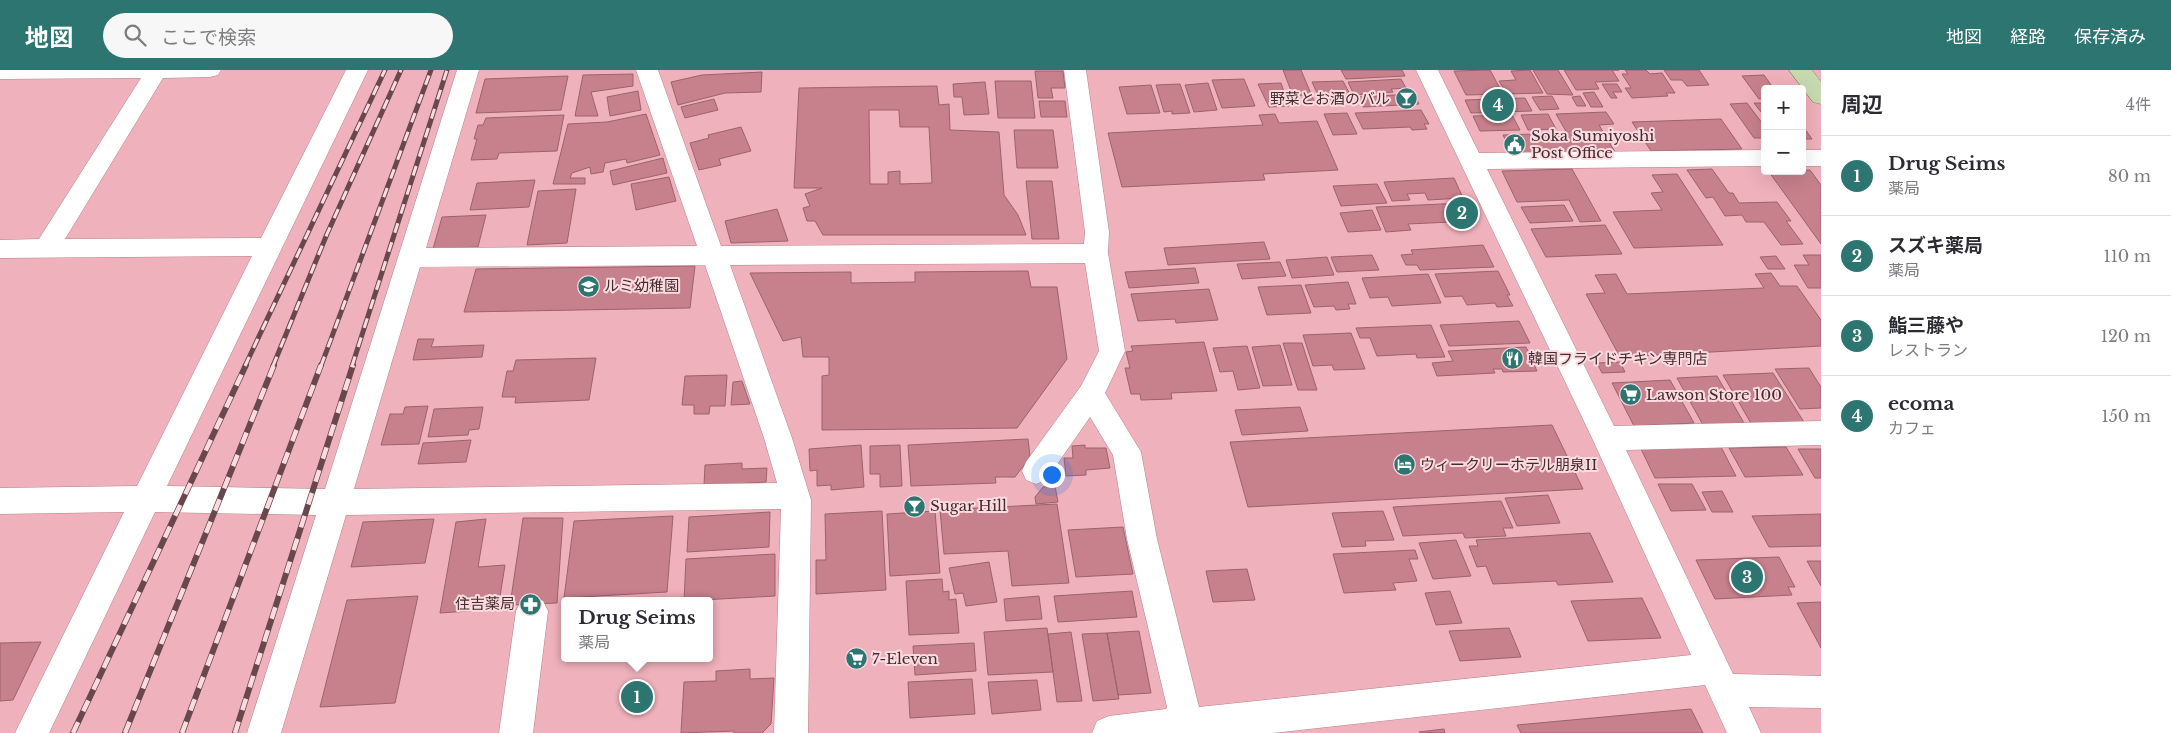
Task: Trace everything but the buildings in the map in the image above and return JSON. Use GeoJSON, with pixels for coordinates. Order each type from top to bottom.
{"type":"FeatureCollection","features":[{"type":"Feature","properties":{"kind":"main road"},"geometry":{"type":"LineString","coordinates":[[1800,70],[1821,97]]}},
{"type":"Feature","properties":{"kind":"street"},"geometry":{"type":"LineString","coordinates":[[0,72],[210,70]]}},
{"type":"Feature","properties":{"kind":"street"},"geometry":{"type":"LineString","coordinates":[[32,733],[268,247],[357,70]]}},
{"type":"Feature","properties":{"kind":"street"},"geometry":{"type":"LineString","coordinates":[[264,733],[468,70]]}},
{"type":"Feature","properties":{"kind":"street"},"geometry":{"type":"LineString","coordinates":[[648,70],[712,255],[722,275],[743,335],[778,438],[795,496],[792,733]]}},
{"type":"Feature","properties":{"kind":"street"},"geometry":{"type":"LineString","coordinates":[[1036,471],[1091,394],[1112,352],[1096,253],[1097,232],[1075,70]]}},
{"type":"Feature","properties":{"kind":"street"},"geometry":{"type":"LineString","coordinates":[[1428,70],[1559,345],[1606,438],[1744,733]]}},
{"type":"Feature","properties":{"kind":"street"},"geometry":{"type":"LineString","coordinates":[[46,249],[156,71]]}},
{"type":"Feature","properties":{"kind":"street"},"geometry":{"type":"LineString","coordinates":[[1473,161],[1761,158]]}},
{"type":"Feature","properties":{"kind":"street"},"geometry":{"type":"LineString","coordinates":[[1806,158],[1821,158]]}},
{"type":"Feature","properties":{"kind":"street"},"geometry":{"type":"LineString","coordinates":[[0,249],[268,247]]}},
{"type":"Feature","properties":{"kind":"street"},"geometry":{"type":"LineString","coordinates":[[410,258],[1096,253]]}},
{"type":"Feature","properties":{"kind":"street"},"geometry":{"type":"LineString","coordinates":[[1091,394],[1127,452],[1142,539],[1183,707],[1181,728]]}},
{"type":"Feature","properties":{"kind":"street"},"geometry":{"type":"LineString","coordinates":[[1606,438],[1821,433]]}},
{"type":"Feature","properties":{"kind":"street"},"geometry":{"type":"LineString","coordinates":[[0,501],[146,499],[336,502],[795,496]]}},
{"type":"Feature","properties":{"kind":"street"},"geometry":{"type":"LineString","coordinates":[[516,733],[532,611]]}},
{"type":"Feature","properties":{"kind":"street"},"geometry":{"type":"LineString","coordinates":[[1109,733],[1720,679],[1821,692]]}},
{"type":"Feature","properties":{"kind":"railway"},"geometry":{"type":"LineString","coordinates":[[245,366],[385,70]]}},
{"type":"Feature","properties":{"kind":"railway"},"geometry":{"type":"LineString","coordinates":[[273,366],[327,234],[401,70]]}},
{"type":"Feature","properties":{"kind":"railway"},"geometry":{"type":"LineString","coordinates":[[321,366],[431,70]]}},
{"type":"Feature","properties":{"kind":"railway"},"geometry":{"type":"LineString","coordinates":[[352,366],[447,70]]}},
{"type":"Feature","properties":{"kind":"railway"},"geometry":{"type":"LineString","coordinates":[[73,733],[246,365]]}},
{"type":"Feature","properties":{"kind":"railway"},"geometry":{"type":"LineString","coordinates":[[125,733],[274,365]]}},
{"type":"Feature","properties":{"kind":"railway"},"geometry":{"type":"LineString","coordinates":[[182,733],[321,365]]}},
{"type":"Feature","properties":{"kind":"railway"},"geometry":{"type":"LineString","coordinates":[[235,733],[353,365]]}},
{"type":"Feature","properties":{"kind":"place","name":"野菜とお酒のバル"},"geometry":{"type":"Point","coordinates":[1406,99]}},
{"type":"Feature","properties":{"kind":"place","name":"ecoma"},"geometry":{"type":"Point","coordinates":[1498,105]}},
{"type":"Feature","properties":{"kind":"place","name":"Soka Sumiyoshi Post Office"},"geometry":{"type":"Point","coordinates":[1515,145]}},
{"type":"Feature","properties":{"kind":"place","name":"スズキ薬局"},"geometry":{"type":"Point","coordinates":[1462,213]}},
{"type":"Feature","properties":{"kind":"place","name":"ルミ幼稚園"},"geometry":{"type":"Point","coordinates":[588,286]}},
{"type":"Feature","properties":{"kind":"place","name":"韓国フライドチキン専門店"},"geometry":{"type":"Point","coordinates":[1512,359]}},
{"type":"Feature","properties":{"kind":"place","name":"Lawson Store 100"},"geometry":{"type":"Point","coordinates":[1630,395]}},
{"type":"Feature","properties":{"kind":"place","name":"ウィークリーホテル朋泉II"},"geometry":{"type":"Point","coordinates":[1404,465]}},
{"type":"Feature","properties":{"kind":"place","name":"Sugar Hill"},"geometry":{"type":"Point","coordinates":[914,506]}},
{"type":"Feature","properties":{"kind":"place","name":"鮨三藤や"},"geometry":{"type":"Point","coordinates":[1747,577]}},
{"type":"Feature","properties":{"kind":"place","name":"住吉薬局"},"geometry":{"type":"Point","coordinates":[531,604]}},
{"type":"Feature","properties":{"kind":"place","name":"7-Eleven"},"geometry":{"type":"Point","coordinates":[856,659]}},
{"type":"Feature","properties":{"kind":"place","name":"Drug Seims"},"geometry":{"type":"Point","coordinates":[637,697]}}]}
